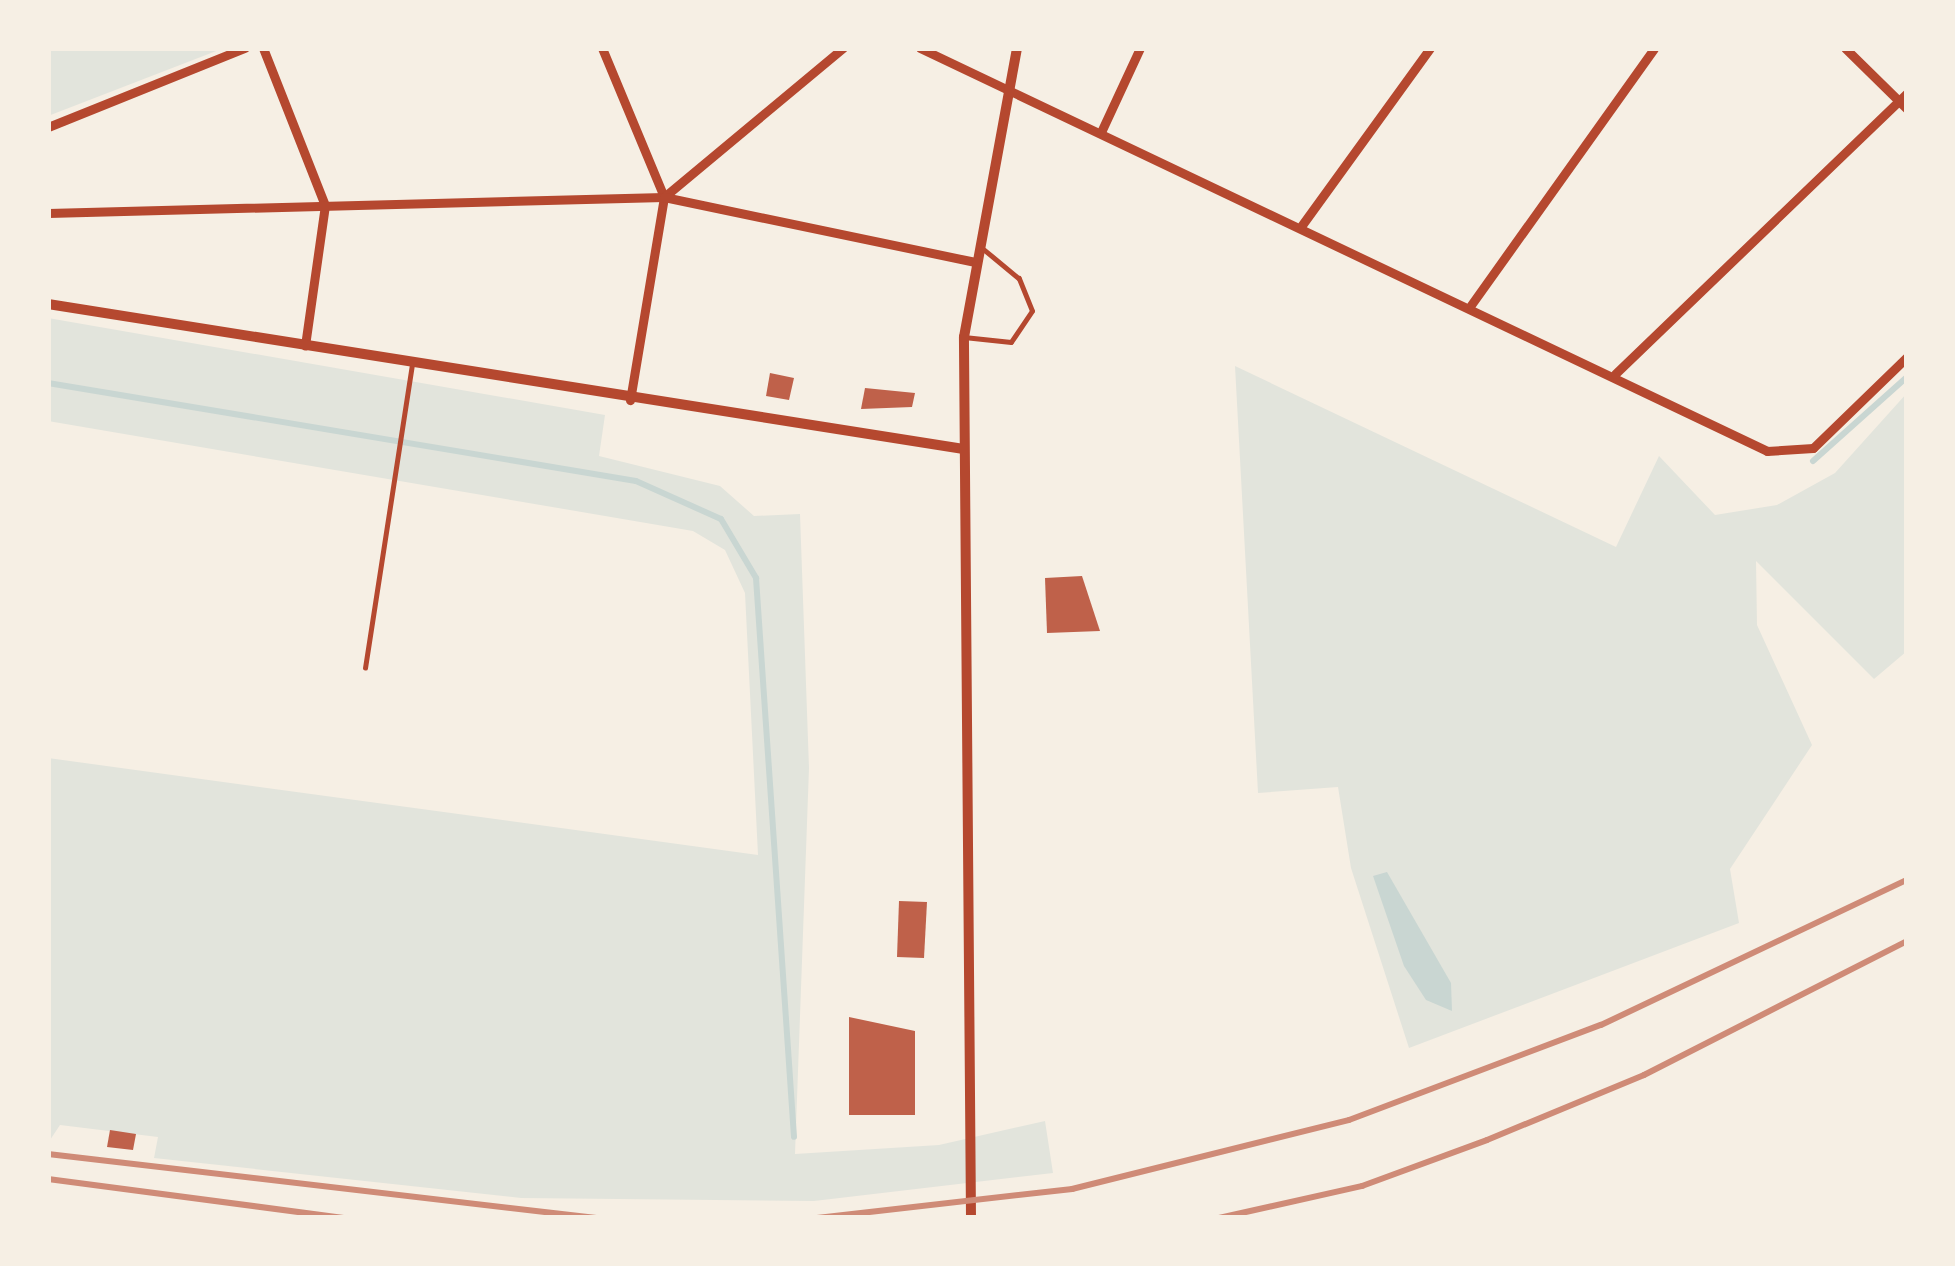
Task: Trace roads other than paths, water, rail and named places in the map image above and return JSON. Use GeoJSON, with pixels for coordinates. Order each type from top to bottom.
{"type":"FeatureCollection","features":[{"type":"Feature","properties":{"kind":"street"},"geometry":{"type":"LineString","coordinates":[[48,127],[245,48]]}},
{"type":"Feature","properties":{"kind":"street"},"geometry":{"type":"LineString","coordinates":[[262,48],[325,205],[305,346]]}},
{"type":"Feature","properties":{"kind":"street"},"geometry":{"type":"LineString","coordinates":[[602,48],[664,197],[630,400]]}},
{"type":"Feature","properties":{"kind":"street"},"geometry":{"type":"LineString","coordinates":[[664,197],[843,48]]}},
{"type":"Feature","properties":{"kind":"street"},"geometry":{"type":"LineString","coordinates":[[920,48],[1796,457],[1874,395],[1907,357]]}},
{"type":"Feature","properties":{"kind":"street"},"geometry":{"type":"LineString","coordinates":[[971,1218],[964,337],[1017,48]]}},
{"type":"Feature","properties":{"kind":"street"},"geometry":{"type":"LineString","coordinates":[[1101,132],[1140,48]]}},
{"type":"Feature","properties":{"kind":"street"},"geometry":{"type":"LineString","coordinates":[[1302,225],[1430,48]]}},
{"type":"Feature","properties":{"kind":"street"},"geometry":{"type":"LineString","coordinates":[[1471,305],[1654,48]]}},
{"type":"Feature","properties":{"kind":"street"},"geometry":{"type":"LineString","coordinates":[[1615,374],[1904,101],[1845,48]]}},
{"type":"Feature","properties":{"kind":"street"},"geometry":{"type":"LineString","coordinates":[[48,213],[664,197],[975,262]]}},
{"type":"Feature","properties":{"kind":"street"},"geometry":{"type":"LineString","coordinates":[[48,304],[630,400],[964,449]]}},
{"type":"Feature","properties":{"kind":"lane"},"geometry":{"type":"LineString","coordinates":[[964,337],[1011,342],[1030,297],[979,244]]}},
{"type":"Feature","properties":{"kind":"lane"},"geometry":{"type":"LineString","coordinates":[[365,668],[412,364]]}},
{"type":"Feature","properties":{"kind":"waterway"},"geometry":{"type":"LineString","coordinates":[[1813,461],[1907,377]]}},
{"type":"Feature","properties":{"kind":"waterway"},"geometry":{"type":"LineString","coordinates":[[48,383],[636,481],[721,519],[756,578],[794,1137]]}},
{"type":"Feature","properties":{"kind":"railway"},"geometry":{"type":"LineString","coordinates":[[817,1218],[1072,1189],[1349,1120],[1601,1025],[1907,880]]}},
{"type":"Feature","properties":{"kind":"railway"},"geometry":{"type":"LineString","coordinates":[[1219,1218],[1362,1186],[1487,1140],[1644,1075],[1907,941]]}},
{"type":"Feature","properties":{"kind":"railway"},"geometry":{"type":"LineString","coordinates":[[48,1154],[596,1218]]}},
{"type":"Feature","properties":{"kind":"railway"},"geometry":{"type":"LineString","coordinates":[[48,1179],[345,1218]]}}]}
